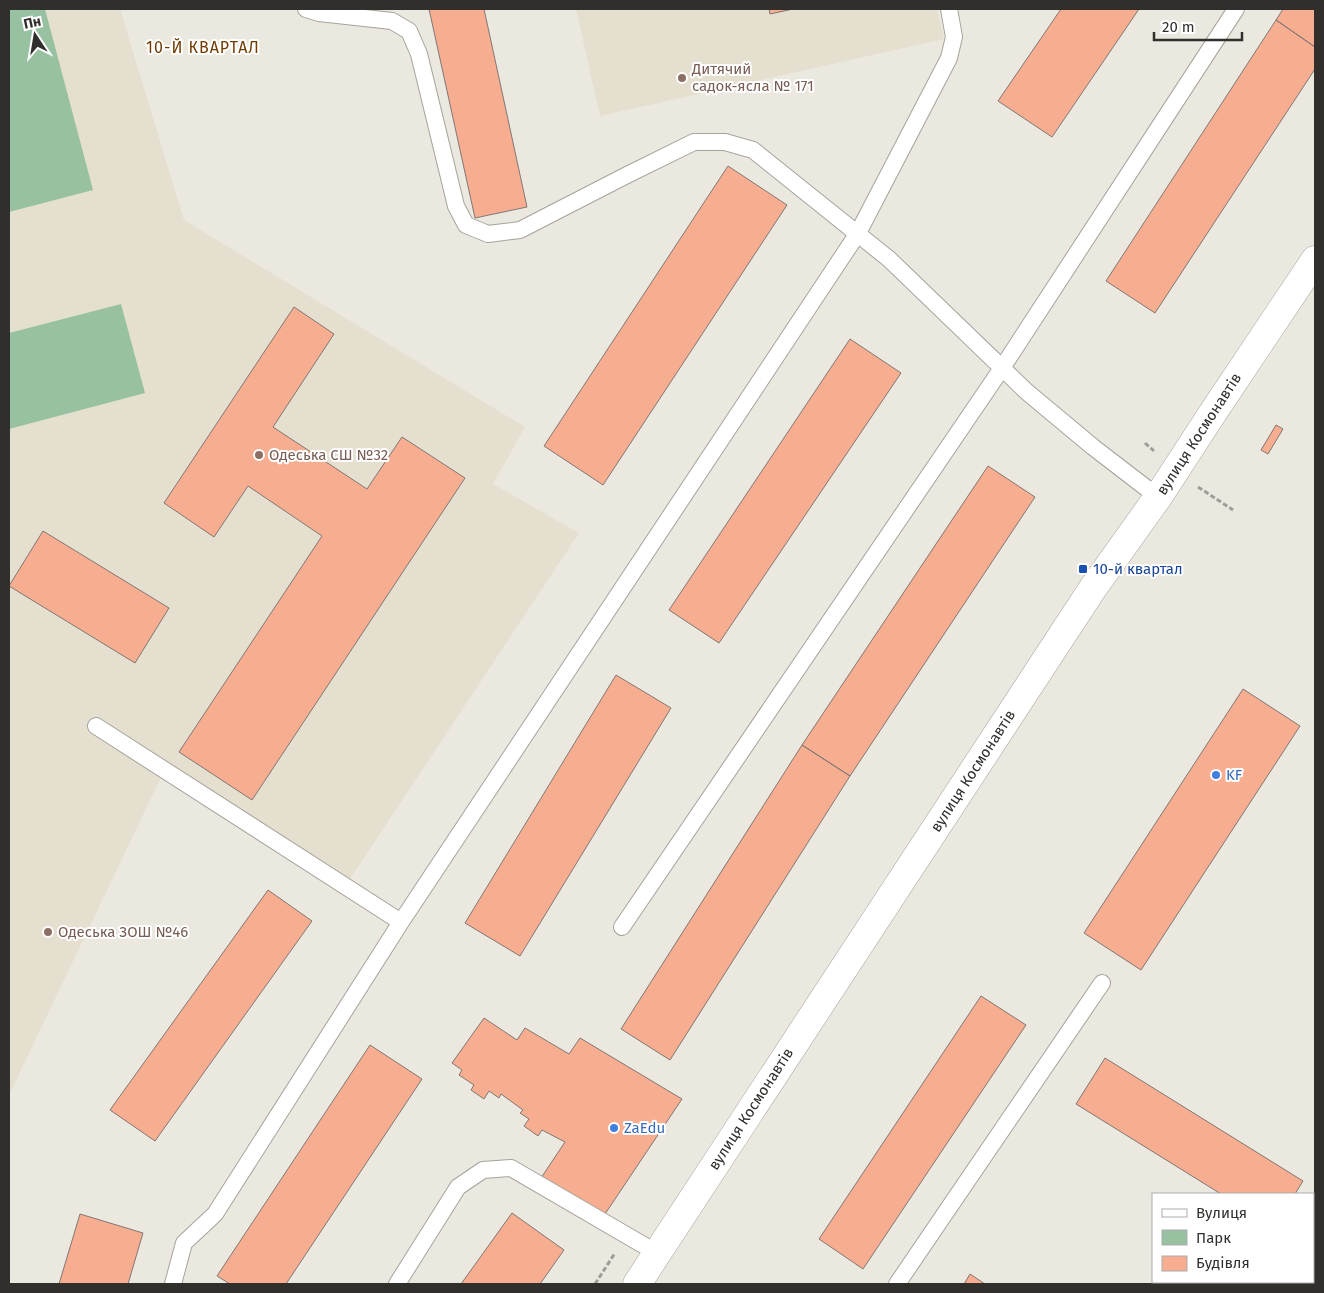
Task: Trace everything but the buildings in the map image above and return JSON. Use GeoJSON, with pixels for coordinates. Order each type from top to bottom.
{"type":"FeatureCollection","features":[{"type":"Feature","properties":{"kind":"main road","name":"вулиця Космонавтів"},"geometry":{"type":"LineString","coordinates":[[637,1284],[1093,588],[1158,497],[1315,260]]}},
{"type":"Feature","properties":{"kind":"lane"},"geometry":{"type":"LineString","coordinates":[[306,9],[319,13],[392,21],[409,31],[418,54],[456,206],[466,225],[488,234],[520,230],[694,142],[725,142],[753,150],[889,259],[1034,398],[1158,497]]}},
{"type":"Feature","properties":{"kind":"lane"},"geometry":{"type":"LineString","coordinates":[[173,1284],[184,1244],[214,1214],[401,922],[858,233],[950,58],[954,37],[949,9]]}},
{"type":"Feature","properties":{"kind":"lane"},"geometry":{"type":"LineString","coordinates":[[622,927],[1002,368],[1236,9]]}},
{"type":"Feature","properties":{"kind":"lane"},"geometry":{"type":"LineString","coordinates":[[96,726],[401,922]]}},
{"type":"Feature","properties":{"kind":"lane"},"geometry":{"type":"LineString","coordinates":[[898,1284],[1102,983]]}},
{"type":"Feature","properties":{"kind":"lane"},"geometry":{"type":"LineString","coordinates":[[397,1284],[458,1187],[483,1170],[511,1168],[657,1253]]}},
{"type":"Feature","properties":{"kind":"path"},"geometry":{"type":"LineString","coordinates":[[595,1284],[626,1236]]}},
{"type":"Feature","properties":{"kind":"shaded area","name":"Одеська СШ №32"},"geometry":{"type":"Polygon","coordinates":[[[9,9],[120,9],[184,220],[525,427],[493,484],[579,533],[340,894],[165,769],[9,1095],[9,9]]]}},
{"type":"Feature","properties":{"kind":"shaded area","name":"Дитячий садок-ясла № 171"},"geometry":{"type":"Polygon","coordinates":[[[576,9],[937,9],[944,39],[600,116],[576,9]]]}},
{"type":"Feature","properties":{"kind":"green space"},"geometry":{"type":"Polygon","coordinates":[[[9,9],[45,9],[93,190],[9,212],[9,9]]]}},
{"type":"Feature","properties":{"kind":"green space"},"geometry":{"type":"Polygon","coordinates":[[[121,304],[145,393],[9,429],[9,333],[121,304]]]}},
{"type":"Feature","properties":{"kind":"place","name":"Дитячий садок-ясла № 171"},"geometry":{"type":"Point","coordinates":[682,78]}},
{"type":"Feature","properties":{"kind":"place","name":"Одеська СШ №32"},"geometry":{"type":"Point","coordinates":[259,455]}},
{"type":"Feature","properties":{"kind":"place","name":"10-й квартал"},"geometry":{"type":"Point","coordinates":[1083,569]}},
{"type":"Feature","properties":{"kind":"place","name":"KF"},"geometry":{"type":"Point","coordinates":[1216,775]}},
{"type":"Feature","properties":{"kind":"place","name":"Одеська ЗОШ №46"},"geometry":{"type":"Point","coordinates":[48,932]}},
{"type":"Feature","properties":{"kind":"place","name":"ZaEdu"},"geometry":{"type":"Point","coordinates":[614,1128]}},
{"type":"Feature","properties":{"kind":"district","name":"10-Й КВАРТАЛ"},"geometry":{"type":"Point","coordinates":[203,47]}}]}
